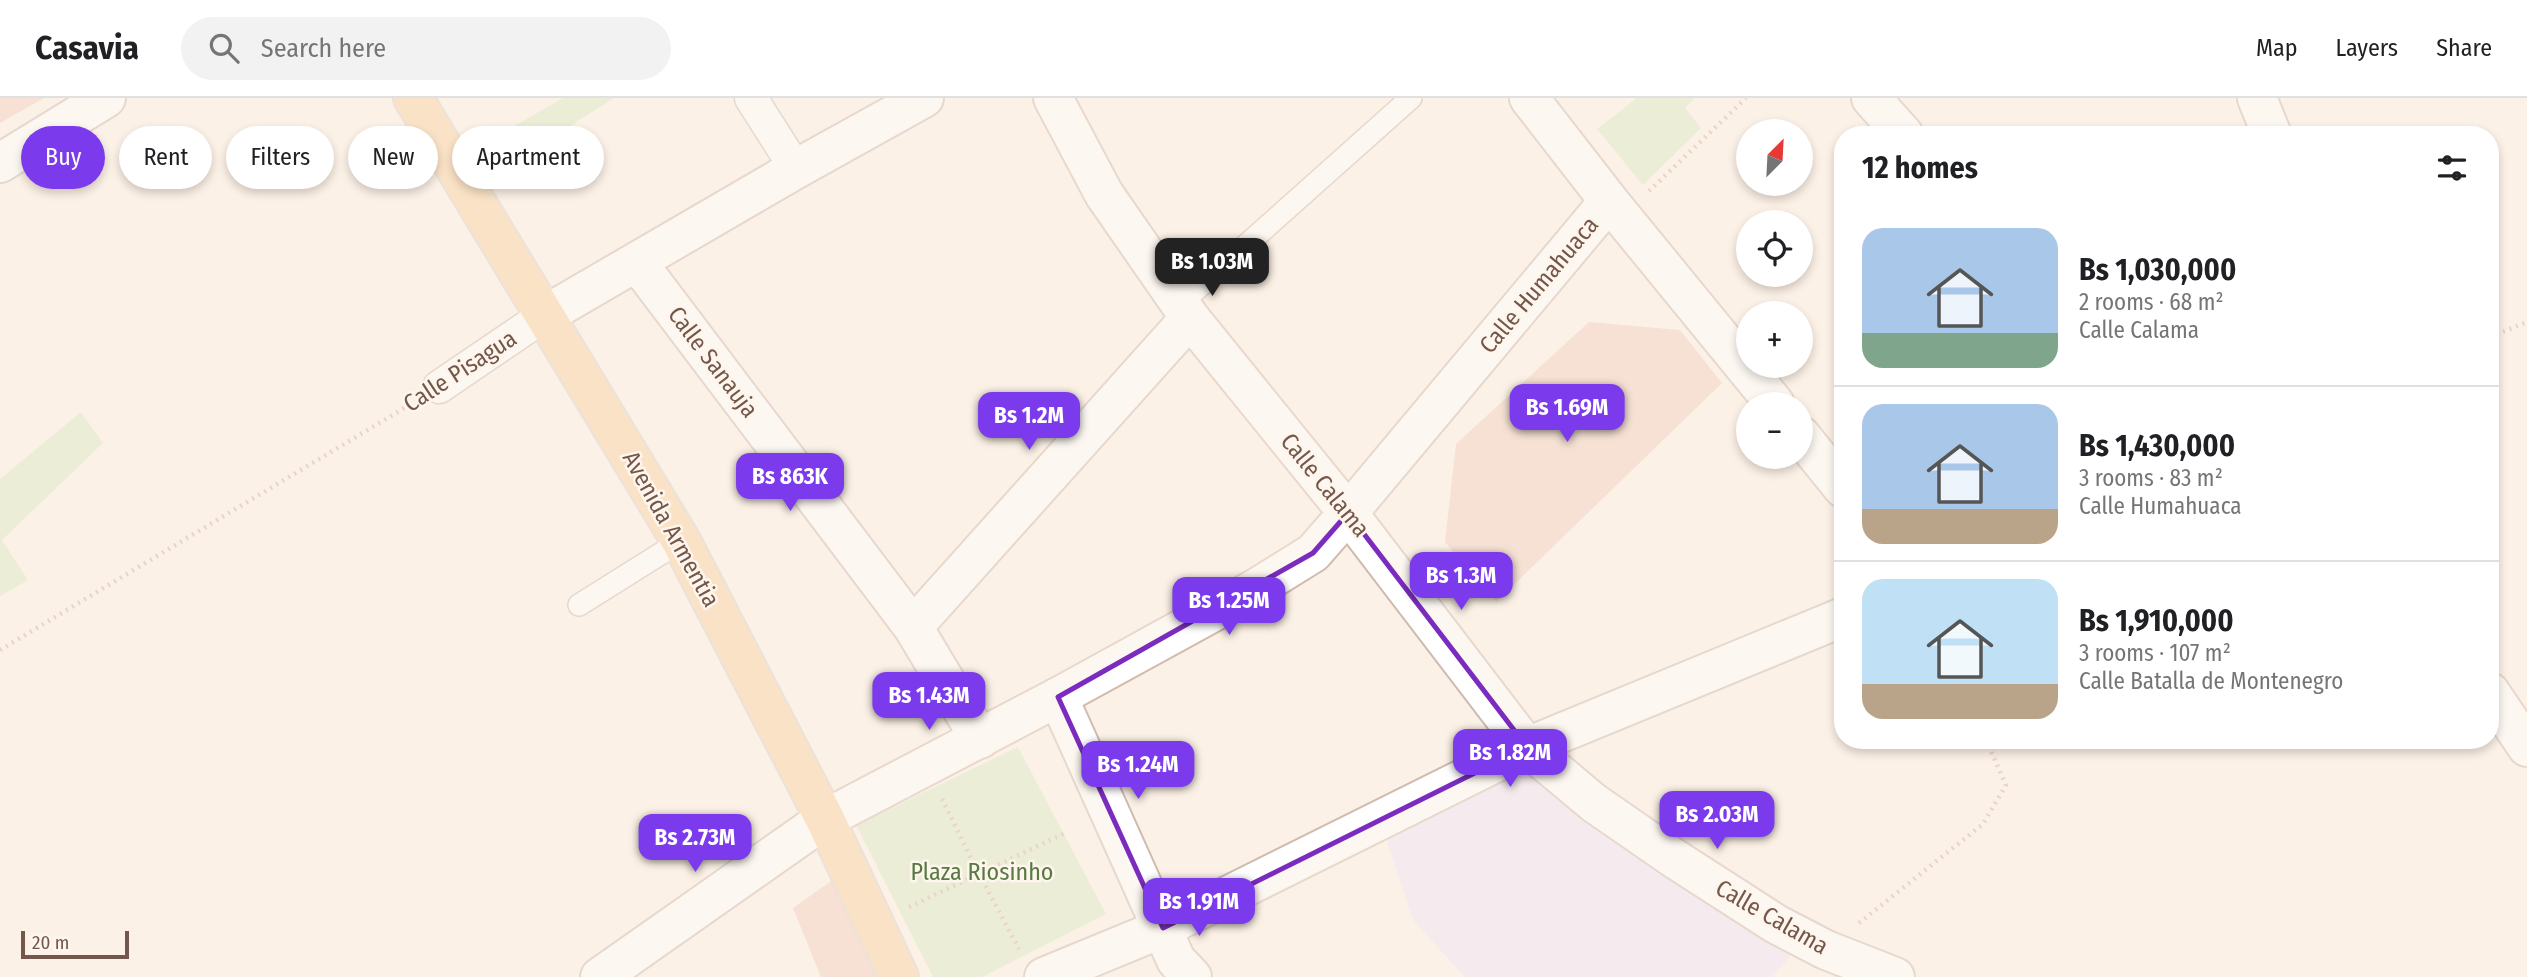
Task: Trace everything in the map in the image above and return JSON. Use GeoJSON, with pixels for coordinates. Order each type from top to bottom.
{"type":"FeatureCollection","features":[{"type":"Feature","properties":{"kind":"main road","name":"Avenida Armentia"},"geometry":{"type":"LineString","coordinates":[[413,98],[681,541],[825,819],[899,977]]}},
{"type":"Feature","properties":{"kind":"street"},"geometry":{"type":"LineString","coordinates":[[0,163],[106,98]]}},
{"type":"Feature","properties":{"kind":"street"},"geometry":{"type":"LineString","coordinates":[[751,98],[796,169]]}},
{"type":"Feature","properties":{"kind":"street","name":"Calle Pisagua"},"geometry":{"type":"LineString","coordinates":[[439,387],[545,315],[796,169],[925,98]]}},
{"type":"Feature","properties":{"kind":"street","name":"Calle Calama"},"geometry":{"type":"LineString","coordinates":[[1053,98],[1104,194],[1185,311],[1348,513],[1527,747],[1594,803],[1675,859],[1776,923],[1826,950],[1895,977]]}},
{"type":"Feature","properties":{"kind":"street"},"geometry":{"type":"LineString","coordinates":[[1529,98],[1765,392]]}},
{"type":"Feature","properties":{"kind":"street"},"geometry":{"type":"LineString","coordinates":[[1871,98],[1896,126]]}},
{"type":"Feature","properties":{"kind":"street"},"geometry":{"type":"LineString","coordinates":[[2257,98],[2268,126]]}},
{"type":"Feature","properties":{"kind":"street","name":"Calle Humahuaca"},"geometry":{"type":"LineString","coordinates":[[600,977],[825,819],[1058,697],[1255,589],[1313,553],[1616,208]]}},
{"type":"Feature","properties":{"kind":"street","name":"Calle Sanauja"},"geometry":{"type":"LineString","coordinates":[[637,262],[913,627],[980,738]]}},
{"type":"Feature","properties":{"kind":"street"},"geometry":{"type":"LineString","coordinates":[[913,627],[1185,311]]}},
{"type":"Feature","properties":{"kind":"street"},"geometry":{"type":"LineString","coordinates":[[1813,451],[1834,477]]}},
{"type":"Feature","properties":{"kind":"street"},"geometry":{"type":"LineString","coordinates":[[1034,967],[1163,928],[1527,747],[1834,621]]}},
{"type":"Feature","properties":{"kind":"street"},"geometry":{"type":"LineString","coordinates":[[1058,697],[1176,960],[1192,977]]}},
{"type":"Feature","properties":{"kind":"street"},"geometry":{"type":"LineString","coordinates":[[2499,705],[2527,747]]}},
{"type":"Feature","properties":{"kind":"lane"},"geometry":{"type":"LineString","coordinates":[[1185,311],[1411,98]]}},
{"type":"Feature","properties":{"kind":"lane"},"geometry":{"type":"LineString","coordinates":[[579,605],[681,541]]}},
{"type":"Feature","properties":{"kind":"path"},"geometry":{"type":"LineString","coordinates":[[1616,208],[1746,98]]}},
{"type":"Feature","properties":{"kind":"path"},"geometry":{"type":"LineString","coordinates":[[2499,333],[2527,322]]}},
{"type":"Feature","properties":{"kind":"path","name":"Calle Pisagua"},"geometry":{"type":"LineString","coordinates":[[0,650],[439,387]]}},
{"type":"Feature","properties":{"kind":"path"},"geometry":{"type":"LineString","coordinates":[[1826,950],[1983,824],[2006,785],[1990,749]]}},
{"type":"Feature","properties":{"kind":"path"},"geometry":{"type":"LineString","coordinates":[[940,797],[979,874],[1034,967]]}},
{"type":"Feature","properties":{"kind":"path"},"geometry":{"type":"LineString","coordinates":[[900,911],[1065,833]]}},
{"type":"Feature","properties":{"kind":"highlighted area"},"geometry":{"type":"Polygon","coordinates":[[[1348,513],[1527,747],[1163,928],[1058,697],[1313,553],[1348,513]]]}},
{"type":"Feature","properties":{"kind":"shaded area"},"geometry":{"type":"Polygon","coordinates":[[[1534,768],[1790,947],[1789,959],[1770,977],[1465,977],[1413,920],[1385,835],[1534,768]]]}},
{"type":"Feature","properties":{"kind":"green space"},"geometry":{"type":"Polygon","coordinates":[[[563,98],[614,98],[570,126],[514,126],[563,98]]]}},
{"type":"Feature","properties":{"kind":"green space"},"geometry":{"type":"Polygon","coordinates":[[[1637,98],[1695,98],[1685,108],[1701,128],[1643,185],[1597,129],[1637,98]]]}},
{"type":"Feature","properties":{"kind":"green space"},"geometry":{"type":"Polygon","coordinates":[[[81,412],[103,443],[2,540],[28,580],[0,596],[0,479],[81,412]]]}},
{"type":"Feature","properties":{"kind":"green space","name":"Plaza Riosinho"},"geometry":{"type":"Polygon","coordinates":[[[1018,747],[1106,914],[982,977],[933,977],[856,825],[1018,747]]]}},
{"type":"Feature","properties":{"kind":"building"},"geometry":{"type":"Polygon","coordinates":[[[0,98],[44,98],[0,123],[0,98]]]}},
{"type":"Feature","properties":{"kind":"building"},"geometry":{"type":"Polygon","coordinates":[[[1589,322],[1680,330],[1722,383],[1496,602],[1445,542],[1456,444],[1589,322]]]}},
{"type":"Feature","properties":{"kind":"building"},"geometry":{"type":"Polygon","coordinates":[[[834,879],[880,977],[821,977],[793,908],[834,879]]]}}]}
